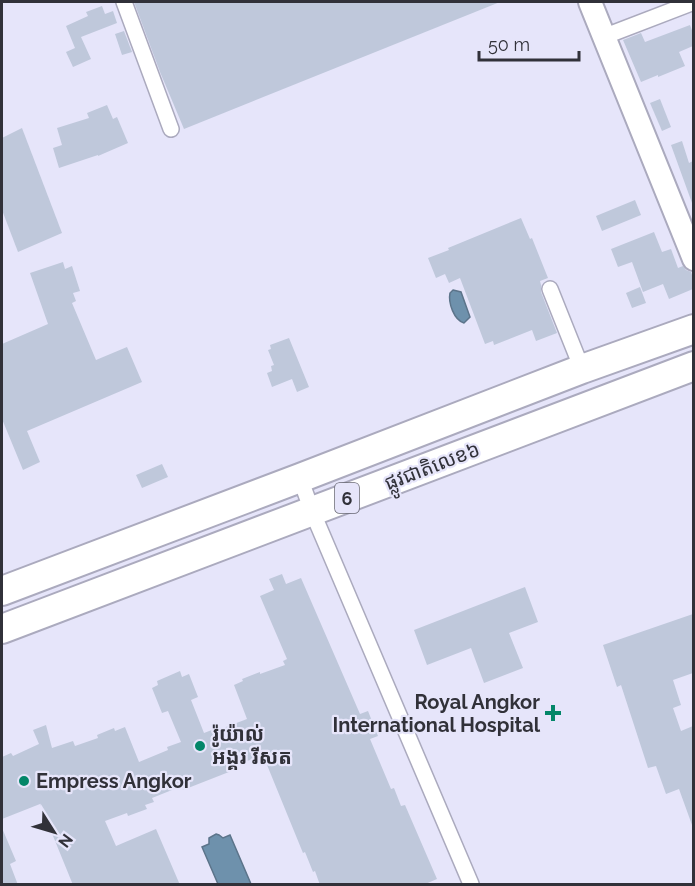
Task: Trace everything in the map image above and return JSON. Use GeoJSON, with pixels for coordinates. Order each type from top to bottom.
{"type":"FeatureCollection","features":[{"type":"Feature","properties":{"kind":"highway","name":"ផ្លូវជាតិលេខ៦"},"geometry":{"type":"LineString","coordinates":[[2,591],[582,369],[693,329]]}},
{"type":"Feature","properties":{"kind":"highway","name":"ផ្លូវជាតិលេខ៦"},"geometry":{"type":"LineString","coordinates":[[2,629],[693,366]]}},
{"type":"Feature","properties":{"kind":"street"},"geometry":{"type":"LineString","coordinates":[[124,2],[171,129]]}},
{"type":"Feature","properties":{"kind":"street"},"geometry":{"type":"LineString","coordinates":[[590,2],[693,259]]}},
{"type":"Feature","properties":{"kind":"street"},"geometry":{"type":"LineString","coordinates":[[603,37],[693,2]]}},
{"type":"Feature","properties":{"kind":"street"},"geometry":{"type":"LineString","coordinates":[[550,289],[582,369]]}},
{"type":"Feature","properties":{"kind":"street"},"geometry":{"type":"LineString","coordinates":[[300,478],[471,885]]}},
{"type":"Feature","properties":{"kind":"water"},"geometry":{"type":"Polygon","coordinates":[[[453,290],[461,292],[470,317],[464,323],[457,318],[451,306],[450,293],[453,290]]]}},
{"type":"Feature","properties":{"kind":"water"},"geometry":{"type":"Polygon","coordinates":[[[216,834],[223,838],[230,835],[251,884],[218,884],[202,847],[209,844],[209,838],[216,834]]]}},
{"type":"Feature","properties":{"kind":"building"},"geometry":{"type":"Polygon","coordinates":[[[134,2],[500,2],[184,129],[134,2]]]}},
{"type":"Feature","properties":{"kind":"building"},"geometry":{"type":"Polygon","coordinates":[[[102,6],[105,14],[113,11],[117,23],[81,37],[91,59],[73,67],[66,52],[75,48],[66,26],[88,16],[86,12],[102,6]]]}},
{"type":"Feature","properties":{"kind":"building"},"geometry":{"type":"Polygon","coordinates":[[[690,25],[693,33],[693,46],[679,52],[685,66],[641,82],[623,40],[641,33],[645,42],[690,25]]]}},
{"type":"Feature","properties":{"kind":"building"},"geometry":{"type":"Polygon","coordinates":[[[124,31],[132,52],[122,55],[115,34],[124,31]]]}},
{"type":"Feature","properties":{"kind":"building"},"geometry":{"type":"Polygon","coordinates":[[[660,99],[671,127],[662,131],[650,103],[660,99]]]}},
{"type":"Feature","properties":{"kind":"building"},"geometry":{"type":"Polygon","coordinates":[[[107,105],[113,119],[117,117],[128,143],[98,156],[59,168],[53,148],[62,145],[57,128],[89,118],[87,113],[107,105]]]}},
{"type":"Feature","properties":{"kind":"building"},"geometry":{"type":"Polygon","coordinates":[[[22,128],[62,233],[18,252],[2,210],[2,138],[22,128]]]}},
{"type":"Feature","properties":{"kind":"building"},"geometry":{"type":"Polygon","coordinates":[[[682,141],[689,163],[693,161],[692,203],[671,145],[682,141]]]}},
{"type":"Feature","properties":{"kind":"building"},"geometry":{"type":"Polygon","coordinates":[[[635,200],[641,215],[602,231],[596,216],[635,200]]]}},
{"type":"Feature","properties":{"kind":"building"},"geometry":{"type":"Polygon","coordinates":[[[521,218],[530,239],[532,238],[548,278],[540,281],[541,292],[557,333],[536,341],[532,330],[494,345],[493,341],[485,344],[460,278],[449,283],[445,274],[436,278],[428,258],[521,218]]]}},
{"type":"Feature","properties":{"kind":"building"},"geometry":{"type":"Polygon","coordinates":[[[654,232],[662,252],[671,249],[678,268],[683,266],[691,272],[693,289],[669,299],[663,284],[643,292],[632,262],[618,267],[611,249],[654,232]]]}},
{"type":"Feature","properties":{"kind":"building"},"geometry":{"type":"Polygon","coordinates":[[[63,262],[65,269],[72,266],[80,291],[73,293],[76,301],[72,303],[96,360],[127,347],[142,382],[27,431],[40,462],[23,470],[2,419],[2,344],[48,324],[30,273],[63,262]]]}},
{"type":"Feature","properties":{"kind":"building"},"geometry":{"type":"Polygon","coordinates":[[[640,287],[646,303],[632,308],[626,293],[640,287]]]}},
{"type":"Feature","properties":{"kind":"building"},"geometry":{"type":"Polygon","coordinates":[[[289,338],[309,387],[297,392],[292,379],[272,387],[267,373],[272,371],[271,366],[274,365],[268,350],[271,349],[270,345],[289,338]]]}},
{"type":"Feature","properties":{"kind":"building"},"geometry":{"type":"Polygon","coordinates":[[[162,464],[168,477],[142,488],[136,475],[162,464]]]}},
{"type":"Feature","properties":{"kind":"building"},"geometry":{"type":"Polygon","coordinates":[[[282,574],[286,584],[301,578],[360,714],[368,711],[378,736],[370,739],[391,789],[394,788],[401,806],[405,805],[437,879],[423,885],[320,885],[305,852],[303,853],[262,756],[232,766],[234,770],[183,790],[182,786],[152,798],[154,802],[145,805],[147,809],[105,821],[116,846],[156,829],[180,885],[73,885],[40,804],[2,819],[2,757],[11,753],[13,756],[39,744],[33,730],[46,725],[52,748],[73,741],[75,746],[98,738],[97,735],[114,728],[115,731],[125,727],[139,762],[168,750],[167,747],[181,742],[168,711],[162,713],[152,688],[158,685],[157,681],[180,671],[182,677],[189,674],[198,697],[191,700],[204,733],[247,719],[234,685],[243,681],[242,679],[285,665],[283,661],[287,659],[260,596],[274,590],[269,579],[282,574]]]}},
{"type":"Feature","properties":{"kind":"building"},"geometry":{"type":"Polygon","coordinates":[[[525,587],[538,622],[509,633],[523,668],[484,683],[471,648],[427,665],[414,630],[525,587]]]}},
{"type":"Feature","properties":{"kind":"building"},"geometry":{"type":"Polygon","coordinates":[[[693,614],[693,673],[673,680],[681,705],[673,708],[681,731],[693,726],[692,825],[679,789],[666,794],[656,766],[648,768],[621,685],[617,687],[603,645],[693,614]]]}},
{"type":"Feature","properties":{"kind":"building"},"geometry":{"type":"Polygon","coordinates":[[[2,828],[16,861],[10,864],[18,885],[2,885],[2,828]]]}},
{"type":"Feature","properties":{"kind":"place","name":"Royal Angkor International Hospital"},"geometry":{"type":"Point","coordinates":[553,713]}},
{"type":"Feature","properties":{"kind":"place","name":"រ៉ូយ៉ាល់ អង្គរ រីសត"},"geometry":{"type":"Point","coordinates":[200,746]}},
{"type":"Feature","properties":{"kind":"place","name":"Empress Angkor"},"geometry":{"type":"Point","coordinates":[24,781]}}]}
